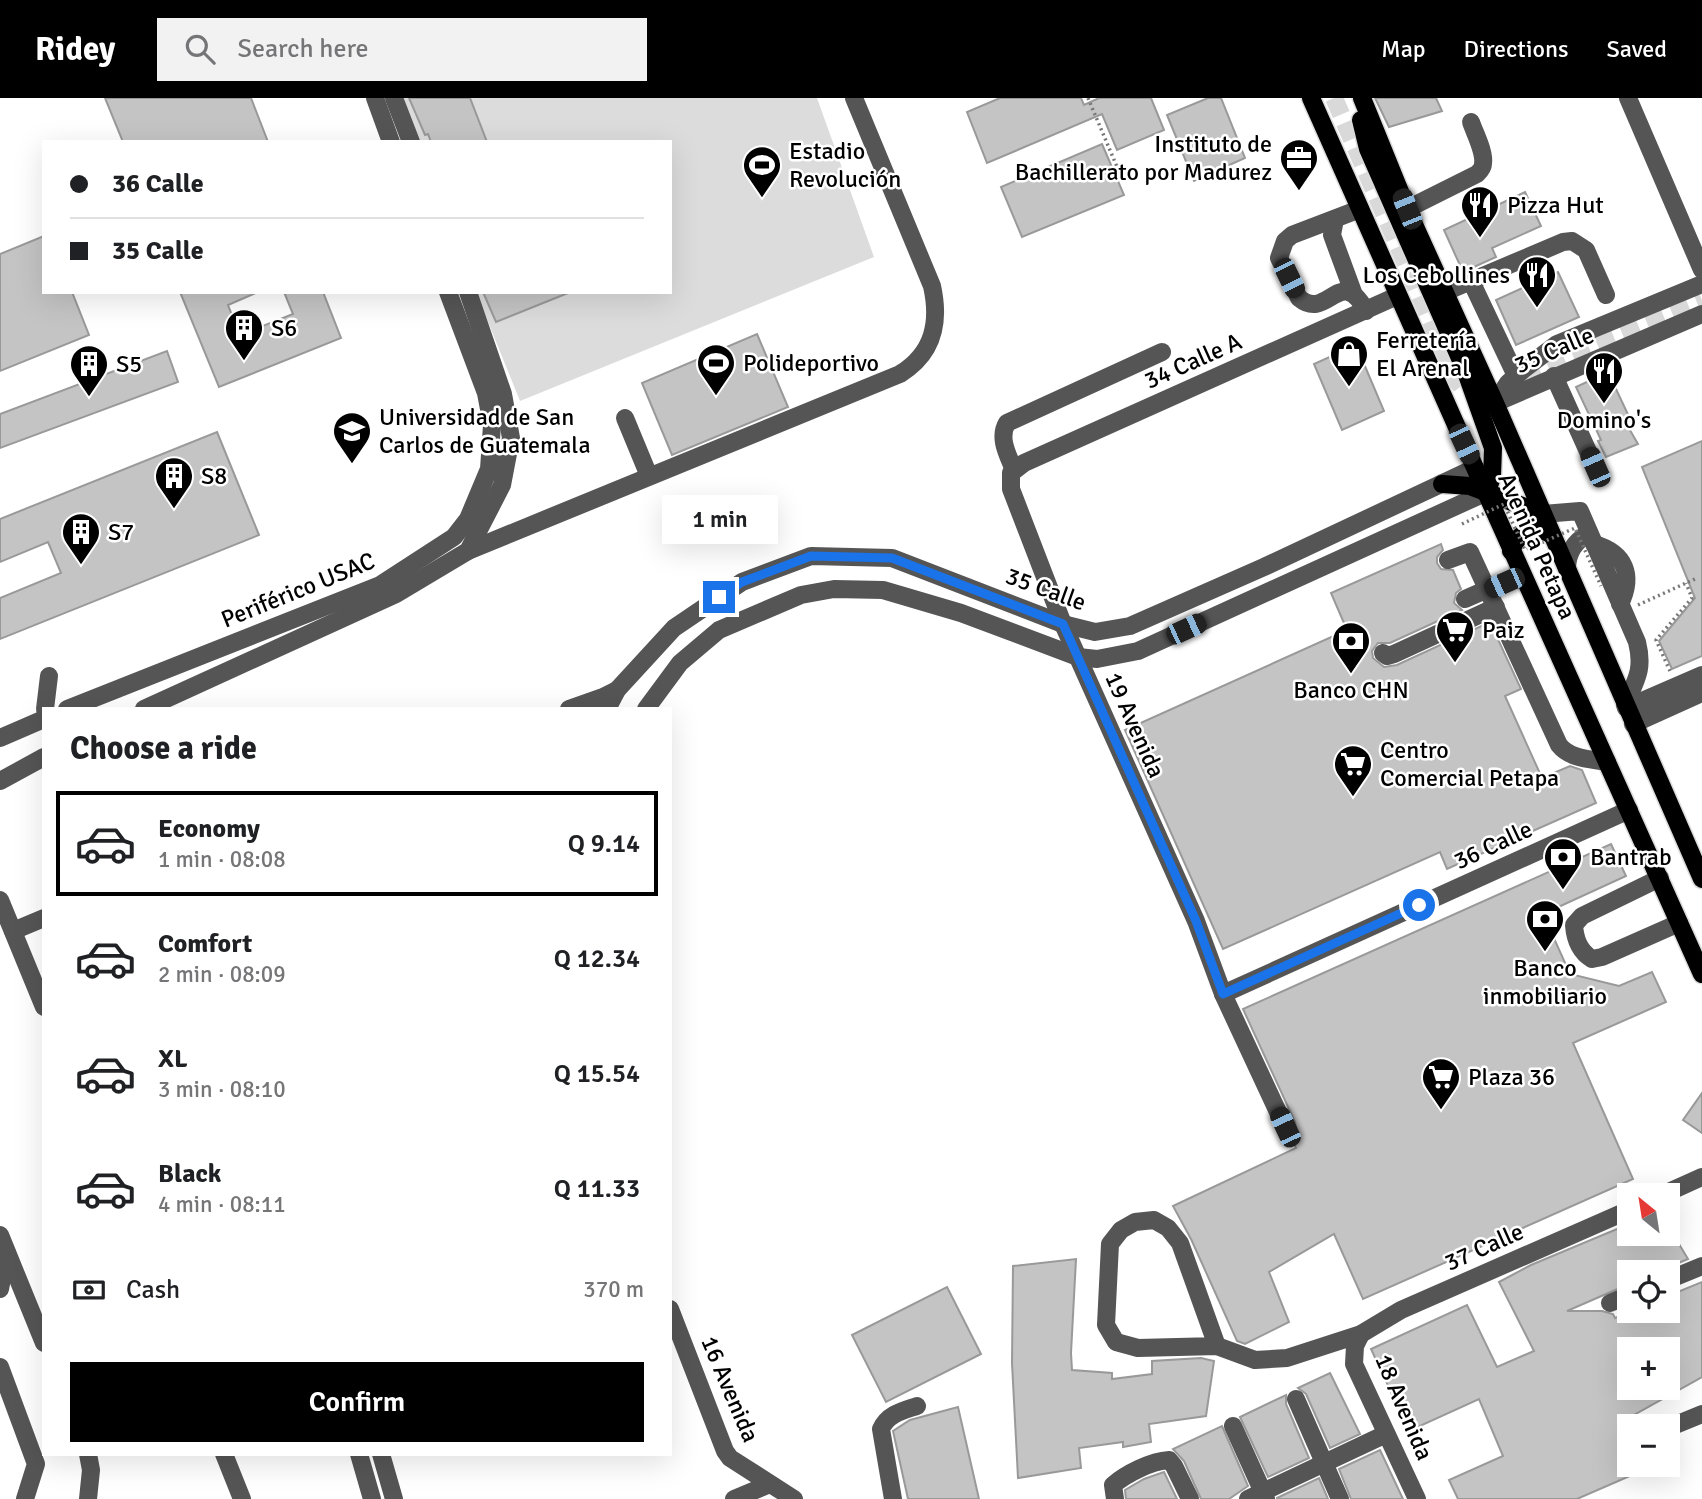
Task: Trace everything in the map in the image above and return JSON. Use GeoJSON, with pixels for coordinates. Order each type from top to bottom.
{"type":"FeatureCollection","features":[{"type":"Feature","properties":{"kind":"main road","name":"Avenida Petapa"},"geometry":{"type":"LineString","coordinates":[[1311,98],[1397,296],[1702,974]]}},
{"type":"Feature","properties":{"kind":"main road"},"geometry":{"type":"LineString","coordinates":[[1356,98],[1368,149],[1466,372],[1493,448],[1492,477],[1487,492]]}},
{"type":"Feature","properties":{"kind":"main road","name":"Avenida Petapa"},"geometry":{"type":"LineString","coordinates":[[1362,98],[1407,209],[1495,403],[1702,879]]}},
{"type":"Feature","properties":{"kind":"main road"},"geometry":{"type":"LineString","coordinates":[[1442,484],[1458,484],[1487,492],[1543,514]]}},
{"type":"Feature","properties":{"kind":"main road"},"geometry":{"type":"LineString","coordinates":[[1511,551],[1514,542],[1528,530],[1545,530],[1552,535]]}},
{"type":"Feature","properties":{"kind":"street"},"geometry":{"type":"LineString","coordinates":[[375,98],[390,140]]}},
{"type":"Feature","properties":{"kind":"street"},"geometry":{"type":"LineString","coordinates":[[394,98],[410,140]]}},
{"type":"Feature","properties":{"kind":"street","name":"Periférico USAC"},"geometry":{"type":"LineString","coordinates":[[148,707],[396,594],[468,551],[900,373],[917,360],[930,340],[937,307],[932,286],[855,98]]}},
{"type":"Feature","properties":{"kind":"street"},"geometry":{"type":"LineString","coordinates":[[1628,98],[1702,270]]}},
{"type":"Feature","properties":{"kind":"street"},"geometry":{"type":"LineString","coordinates":[[1407,209],[1477,174],[1481,169],[1482,155],[1471,122]]}},
{"type":"Feature","properties":{"kind":"street"},"geometry":{"type":"LineString","coordinates":[[1353,292],[1347,290],[1315,304],[1304,302],[1299,298],[1279,258],[1285,241],[1292,235],[1360,209]]}},
{"type":"Feature","properties":{"kind":"street"},"geometry":{"type":"LineString","coordinates":[[1335,219],[1331,228],[1332,235],[1353,292],[1366,311]]}},
{"type":"Feature","properties":{"kind":"street"},"geometry":{"type":"LineString","coordinates":[[1445,292],[1563,242],[1572,241],[1579,243],[1586,250],[1605,296]]}},
{"type":"Feature","properties":{"kind":"street"},"geometry":{"type":"LineString","coordinates":[[1471,281],[1516,376]]}},
{"type":"Feature","properties":{"kind":"street","name":"35 Calle"},"geometry":{"type":"LineString","coordinates":[[1495,403],[1516,376],[1539,355],[1557,344],[1702,284]]}},
{"type":"Feature","properties":{"kind":"street","name":"Periférico USAC"},"geometry":{"type":"LineString","coordinates":[[72,707],[380,585],[454,537],[472,511],[489,469],[492,425],[486,393],[449,294]]}},
{"type":"Feature","properties":{"kind":"street"},"geometry":{"type":"LineString","coordinates":[[468,551],[502,485],[511,438],[503,394],[469,294]]}},
{"type":"Feature","properties":{"kind":"street","name":"34 Calle A"},"geometry":{"type":"LineString","coordinates":[[1013,471],[1024,463],[1397,296]]}},
{"type":"Feature","properties":{"kind":"street","name":"35 Calle"},"geometry":{"type":"LineString","coordinates":[[1495,403],[1702,314]]}},
{"type":"Feature","properties":{"kind":"street","name":"19 Avenida"},"geometry":{"type":"LineString","coordinates":[[1162,352],[1007,423],[1003,439],[1013,471],[1011,489],[1063,624],[1196,921],[1223,994],[1285,1127]]}},
{"type":"Feature","properties":{"kind":"street"},"geometry":{"type":"LineString","coordinates":[[1555,376],[1595,467]]}},
{"type":"Feature","properties":{"kind":"street"},"geometry":{"type":"LineString","coordinates":[[625,418],[649,476]]}},
{"type":"Feature","properties":{"kind":"street","name":"35 Calle"},"geometry":{"type":"LineString","coordinates":[[617,690],[674,628],[742,582],[811,556],[892,558],[1063,624],[1095,632],[1130,626],[1264,567],[1475,468]]}},
{"type":"Feature","properties":{"kind":"street"},"geometry":{"type":"LineString","coordinates":[[648,705],[680,663],[719,630],[801,595],[834,589],[883,590],[961,612],[1078,657],[1097,659],[1138,651],[1487,492]]}},
{"type":"Feature","properties":{"kind":"street"},"geometry":{"type":"LineString","coordinates":[[1543,514],[1580,511],[1637,642],[1641,660],[1628,712]]}},
{"type":"Feature","properties":{"kind":"street"},"geometry":{"type":"LineString","coordinates":[[1567,569],[1570,550],[1580,538],[1592,538]]}},
{"type":"Feature","properties":{"kind":"street"},"geometry":{"type":"LineString","coordinates":[[1448,560],[1469,551],[1564,752],[1607,762]]}},
{"type":"Feature","properties":{"kind":"street"},"geometry":{"type":"LineString","coordinates":[[1465,599],[1522,574]]}},
{"type":"Feature","properties":{"kind":"street"},"geometry":{"type":"LineString","coordinates":[[1383,653],[1387,656],[1394,654],[1496,607]]}},
{"type":"Feature","properties":{"kind":"street"},"geometry":{"type":"LineString","coordinates":[[1628,712],[1702,675]]}},
{"type":"Feature","properties":{"kind":"street"},"geometry":{"type":"LineString","coordinates":[[45,707],[49,676]]}},
{"type":"Feature","properties":{"kind":"street"},"geometry":{"type":"LineString","coordinates":[[575,707],[617,690]]}},
{"type":"Feature","properties":{"kind":"street"},"geometry":{"type":"LineString","coordinates":[[608,707],[617,690]]}},
{"type":"Feature","properties":{"kind":"street"},"geometry":{"type":"LineString","coordinates":[[1628,712],[1702,692]]}},
{"type":"Feature","properties":{"kind":"street"},"geometry":{"type":"LineString","coordinates":[[0,738],[42,720]]}},
{"type":"Feature","properties":{"kind":"street"},"geometry":{"type":"LineString","coordinates":[[0,780],[42,758]]}},
{"type":"Feature","properties":{"kind":"street","name":"36 Calle"},"geometry":{"type":"LineString","coordinates":[[1223,994],[1629,810]]}},
{"type":"Feature","properties":{"kind":"street"},"geometry":{"type":"LineString","coordinates":[[1660,878],[1582,916],[1574,925],[1575,937],[1584,954],[1592,958],[1602,957],[1679,923]]}},
{"type":"Feature","properties":{"kind":"street"},"geometry":{"type":"LineString","coordinates":[[0,900],[42,1002]]}},
{"type":"Feature","properties":{"kind":"street"},"geometry":{"type":"LineString","coordinates":[[13,931],[42,919]]}},
{"type":"Feature","properties":{"kind":"street"},"geometry":{"type":"LineString","coordinates":[[1680,1187],[1702,1177]]}},
{"type":"Feature","properties":{"kind":"street","name":"37 Calle"},"geometry":{"type":"LineString","coordinates":[[1217,1346],[1255,1360],[1287,1358],[1361,1334],[1401,1310],[1617,1214]]}},
{"type":"Feature","properties":{"kind":"street"},"geometry":{"type":"LineString","coordinates":[[1154,1220],[1174,1235],[1180,1243],[1217,1346],[1138,1348],[1116,1342],[1106,1325],[1108,1265],[1110,1244],[1121,1230],[1135,1222],[1154,1220]]}},
{"type":"Feature","properties":{"kind":"street"},"geometry":{"type":"LineString","coordinates":[[0,1235],[42,1338]]}},
{"type":"Feature","properties":{"kind":"street"},"geometry":{"type":"LineString","coordinates":[[0,1289],[7,1253]]}},
{"type":"Feature","properties":{"kind":"street"},"geometry":{"type":"LineString","coordinates":[[1680,1275],[1702,1266]]}},
{"type":"Feature","properties":{"kind":"street"},"geometry":{"type":"LineString","coordinates":[[1610,1303],[1617,1300]]}},
{"type":"Feature","properties":{"kind":"street","name":"16 Avenida"},"geometry":{"type":"LineString","coordinates":[[672,1318],[724,1451],[730,1458],[794,1499]]}},
{"type":"Feature","properties":{"kind":"street","name":"18 Avenida"},"geometry":{"type":"LineString","coordinates":[[1361,1334],[1355,1346],[1354,1364],[1417,1499]]}},
{"type":"Feature","properties":{"kind":"street"},"geometry":{"type":"LineString","coordinates":[[0,1367],[36,1464],[25,1499]]}},
{"type":"Feature","properties":{"kind":"street"},"geometry":{"type":"LineString","coordinates":[[1296,1399],[1340,1499]]}},
{"type":"Feature","properties":{"kind":"street"},"geometry":{"type":"LineString","coordinates":[[893,1499],[881,1429],[885,1420],[916,1405]]}},
{"type":"Feature","properties":{"kind":"street"},"geometry":{"type":"LineString","coordinates":[[1680,1423],[1702,1413]]}},
{"type":"Feature","properties":{"kind":"street"},"geometry":{"type":"LineString","coordinates":[[1233,1426],[1259,1497],[1386,1434]]}},
{"type":"Feature","properties":{"kind":"street"},"geometry":{"type":"LineString","coordinates":[[88,1456],[91,1470],[88,1499]]}},
{"type":"Feature","properties":{"kind":"street"},"geometry":{"type":"LineString","coordinates":[[225,1456],[242,1499]]}},
{"type":"Feature","properties":{"kind":"street"},"geometry":{"type":"LineString","coordinates":[[360,1456],[372,1499]]}},
{"type":"Feature","properties":{"kind":"street"},"geometry":{"type":"LineString","coordinates":[[382,1456],[394,1499]]}},
{"type":"Feature","properties":{"kind":"street"},"geometry":{"type":"LineString","coordinates":[[1115,1499],[1113,1485],[1160,1460],[1169,1460],[1174,1466],[1190,1499]]}},
{"type":"Feature","properties":{"kind":"street"},"geometry":{"type":"LineString","coordinates":[[734,1499],[770,1484]]}},
{"type":"Feature","properties":{"kind":"path"},"geometry":{"type":"LineString","coordinates":[[1088,98],[1120,174]]}},
{"type":"Feature","properties":{"kind":"path"},"geometry":{"type":"LineString","coordinates":[[1462,524],[1504,504],[1525,550],[1575,528],[1601,586]]}},
{"type":"Feature","properties":{"kind":"path"},"geometry":{"type":"LineString","coordinates":[[1622,608],[1695,579]]}},
{"type":"Feature","properties":{"kind":"path"},"geometry":{"type":"LineString","coordinates":[[1672,676],[1656,640],[1692,598],[1686,583]]}},
{"type":"Feature","properties":{"kind":"shaded area","name":"Estadio Revolución"},"geometry":{"type":"Polygon","coordinates":[[[398,98],[817,98],[874,257],[520,401],[477,294],[672,294],[672,140],[413,140],[398,98]]]}},
{"type":"Feature","properties":{"kind":"building"},"geometry":{"type":"Polygon","coordinates":[[[105,98],[251,98],[267,140],[122,140],[105,98]]]}},
{"type":"Feature","properties":{"kind":"building"},"geometry":{"type":"Polygon","coordinates":[[[409,98],[470,98],[486,140],[430,140],[428,134],[425,135],[409,98]]]}},
{"type":"Feature","properties":{"kind":"building"},"geometry":{"type":"Polygon","coordinates":[[[1000,98],[1081,98],[1084,105],[1099,98],[1151,98],[1164,130],[1117,150],[1102,114],[987,163],[967,112],[1000,98]]]}},
{"type":"Feature","properties":{"kind":"building"},"geometry":{"type":"Polygon","coordinates":[[[1208,98],[1221,98],[1245,158],[1194,181],[1167,115],[1208,98]]]}},
{"type":"Feature","properties":{"kind":"building"},"geometry":{"type":"Polygon","coordinates":[[[1375,98],[1436,98],[1442,111],[1389,127],[1375,98]]]}},
{"type":"Feature","properties":{"kind":"building"},"geometry":{"type":"Polygon","coordinates":[[[1102,144],[1124,195],[1022,237],[1001,187],[1102,144]]]}},
{"type":"Feature","properties":{"kind":"building","name":"Pizza Hut"},"geometry":{"type":"Polygon","coordinates":[[[1525,192],[1541,226],[1492,248],[1496,257],[1463,272],[1444,230],[1525,192]]]}},
{"type":"Feature","properties":{"kind":"building"},"geometry":{"type":"Polygon","coordinates":[[[42,237],[42,294],[73,294],[89,335],[0,371],[0,254],[42,237]]]}},
{"type":"Feature","properties":{"kind":"building","name":"Los Cebollines"},"geometry":{"type":"Polygon","coordinates":[[[1558,272],[1579,317],[1516,345],[1496,300],[1558,272]]]}},
{"type":"Feature","properties":{"kind":"building","name":"S6"},"geometry":{"type":"Polygon","coordinates":[[[181,294],[253,294],[228,305],[240,335],[293,314],[285,294],[324,294],[341,338],[219,387],[181,294]]]}},
{"type":"Feature","properties":{"kind":"building"},"geometry":{"type":"Polygon","coordinates":[[[484,294],[566,294],[496,322],[484,294]]]}},
{"type":"Feature","properties":{"kind":"building","name":"Polideportivo"},"geometry":{"type":"Polygon","coordinates":[[[757,334],[788,407],[672,455],[642,383],[757,334]]]}},
{"type":"Feature","properties":{"kind":"building","name":"Ferretería El Arenal"},"geometry":{"type":"Polygon","coordinates":[[[1356,345],[1384,411],[1342,430],[1314,364],[1356,345]]]}},
{"type":"Feature","properties":{"kind":"building","name":"S5"},"geometry":{"type":"Polygon","coordinates":[[[167,351],[178,382],[0,448],[0,414],[167,351]]]}},
{"type":"Feature","properties":{"kind":"building","name":"Domino's"},"geometry":{"type":"Polygon","coordinates":[[[1608,372],[1632,423],[1627,425],[1638,444],[1606,457],[1598,441],[1601,440],[1576,387],[1608,372]]]}},
{"type":"Feature","properties":{"kind":"building"},"geometry":{"type":"Polygon","coordinates":[[[217,432],[259,535],[0,639],[0,598],[61,573],[48,542],[0,562],[0,519],[217,432]]]}},
{"type":"Feature","properties":{"kind":"building"},"geometry":{"type":"Polygon","coordinates":[[[1702,441],[1702,656],[1672,669],[1659,641],[1695,598],[1642,467],[1702,441]]]}},
{"type":"Feature","properties":{"kind":"building","name":"Centro Comercial Petapa"},"geometry":{"type":"Polygon","coordinates":[[[1441,544],[1443,550],[1437,557],[1437,563],[1441,569],[1453,570],[1461,589],[1456,593],[1454,603],[1462,610],[1390,643],[1378,643],[1372,651],[1373,658],[1384,667],[1397,665],[1490,622],[1521,689],[1505,696],[1542,778],[1570,766],[1582,770],[1596,803],[1447,869],[1440,852],[1223,949],[1125,730],[1347,630],[1331,593],[1441,544]]]}},
{"type":"Feature","properties":{"kind":"building","name":"Plaza 36"},"geometry":{"type":"Polygon","coordinates":[[[1611,844],[1626,876],[1543,914],[1570,974],[1619,986],[1652,972],[1666,1002],[1573,1043],[1633,1179],[1617,1183],[1617,1186],[1363,1299],[1334,1234],[1269,1272],[1289,1322],[1245,1344],[1237,1341],[1191,1239],[1173,1206],[1296,1148],[1291,1137],[1296,1129],[1295,1122],[1243,1009],[1611,844]]]}},
{"type":"Feature","properties":{"kind":"building"},"geometry":{"type":"Polygon","coordinates":[[[1702,1093],[1702,1133],[1683,1120],[1702,1093]]]}},
{"type":"Feature","properties":{"kind":"building"},"geometry":{"type":"Polygon","coordinates":[[[1617,1229],[1617,1246],[1680,1246],[1688,1259],[1680,1262],[1680,1260],[1617,1260],[1617,1289],[1567,1311],[1602,1311],[1613,1314],[1617,1317],[1617,1323],[1680,1323],[1680,1291],[1702,1282],[1702,1377],[1680,1389],[1680,1337],[1617,1337],[1617,1400],[1661,1400],[1636,1414],[1617,1414],[1617,1477],[1627,1477],[1577,1499],[1458,1499],[1449,1480],[1503,1456],[1479,1399],[1409,1431],[1371,1349],[1467,1305],[1497,1367],[1534,1351],[1499,1282],[1531,1265],[1617,1229]]]}},
{"type":"Feature","properties":{"kind":"building"},"geometry":{"type":"Polygon","coordinates":[[[1076,1259],[1072,1370],[1112,1373],[1112,1379],[1152,1374],[1152,1361],[1201,1358],[1214,1361],[1206,1416],[1149,1424],[1151,1442],[1123,1447],[1123,1442],[1079,1448],[1081,1468],[1018,1478],[1012,1363],[1013,1266],[1076,1259]]]}},
{"type":"Feature","properties":{"kind":"building"},"geometry":{"type":"Polygon","coordinates":[[[947,1287],[981,1354],[886,1402],[852,1335],[947,1287]]]}},
{"type":"Feature","properties":{"kind":"building"},"geometry":{"type":"Polygon","coordinates":[[[1330,1373],[1360,1434],[1330,1448],[1306,1394],[1298,1388],[1330,1373]]]}},
{"type":"Feature","properties":{"kind":"building"},"geometry":{"type":"Polygon","coordinates":[[[1286,1395],[1286,1404],[1309,1458],[1268,1477],[1240,1417],[1286,1395]]]}},
{"type":"Feature","properties":{"kind":"building"},"geometry":{"type":"Polygon","coordinates":[[[958,1407],[979,1499],[908,1499],[893,1431],[910,1420],[958,1407]]]}},
{"type":"Feature","properties":{"kind":"building"},"geometry":{"type":"Polygon","coordinates":[[[1222,1426],[1248,1486],[1229,1499],[1201,1499],[1184,1461],[1173,1449],[1222,1426]]]}},
{"type":"Feature","properties":{"kind":"building"},"geometry":{"type":"Polygon","coordinates":[[[1380,1450],[1403,1499],[1351,1499],[1339,1469],[1380,1450]]]}},
{"type":"Feature","properties":{"kind":"building"},"geometry":{"type":"Polygon","coordinates":[[[1164,1472],[1177,1499],[1126,1499],[1125,1490],[1164,1472]]]}},
{"type":"Feature","properties":{"kind":"building"},"geometry":{"type":"Polygon","coordinates":[[[1319,1478],[1328,1499],[1277,1499],[1277,1498],[1319,1478]]]}},
{"type":"Feature","properties":{"kind":"tunnel"},"geometry":{"type":"LineString","coordinates":[[1334,98],[1457,381],[1465,391],[1483,390]]}},
{"type":"Feature","properties":{"kind":"tunnel"},"geometry":{"type":"LineString","coordinates":[[1522,374],[1702,300]]}},
{"type":"Feature","properties":{"kind":"place","name":"Instituto de Bachillerato por Madurez"},"geometry":{"type":"Point","coordinates":[1299,192]}},
{"type":"Feature","properties":{"kind":"place","name":"Estadio Revolución"},"geometry":{"type":"Point","coordinates":[762,199]}},
{"type":"Feature","properties":{"kind":"place","name":"Pizza Hut"},"geometry":{"type":"Point","coordinates":[1480,239]}},
{"type":"Feature","properties":{"kind":"place","name":"Los Cebollines"},"geometry":{"type":"Point","coordinates":[1537,309]}},
{"type":"Feature","properties":{"kind":"place","name":"S6"},"geometry":{"type":"Point","coordinates":[244,362]}},
{"type":"Feature","properties":{"kind":"place","name":"Ferretería El Arenal"},"geometry":{"type":"Point","coordinates":[1349,388]}},
{"type":"Feature","properties":{"kind":"place","name":"Polideportivo"},"geometry":{"type":"Point","coordinates":[716,397]}},
{"type":"Feature","properties":{"kind":"place","name":"S5"},"geometry":{"type":"Point","coordinates":[89,398]}},
{"type":"Feature","properties":{"kind":"place","name":"Domino's"},"geometry":{"type":"Point","coordinates":[1604,405]}},
{"type":"Feature","properties":{"kind":"place","name":"Universidad de San Carlos de Guatemala"},"geometry":{"type":"Point","coordinates":[352,465]}},
{"type":"Feature","properties":{"kind":"place","name":"S8"},"geometry":{"type":"Point","coordinates":[174,510]}},
{"type":"Feature","properties":{"kind":"place","name":"S7"},"geometry":{"type":"Point","coordinates":[81,566]}},
{"type":"Feature","properties":{"kind":"place","name":"Paiz"},"geometry":{"type":"Point","coordinates":[1455,664]}},
{"type":"Feature","properties":{"kind":"place","name":"Banco CHN"},"geometry":{"type":"Point","coordinates":[1351,675]}},
{"type":"Feature","properties":{"kind":"place","name":"Centro Comercial Petapa"},"geometry":{"type":"Point","coordinates":[1353,798]}},
{"type":"Feature","properties":{"kind":"place","name":"Bantrab"},"geometry":{"type":"Point","coordinates":[1563,891]}},
{"type":"Feature","properties":{"kind":"place","name":"Banco inmobiliario"},"geometry":{"type":"Point","coordinates":[1545,953]}},
{"type":"Feature","properties":{"kind":"place","name":"Plaza 36"},"geometry":{"type":"Point","coordinates":[1441,1111]}},
{"type":"Feature","properties":{"kind":"route"},"geometry":{"type":"LineString","coordinates":[[719,597],[742,582],[811,556],[892,558],[1063,624],[1196,921],[1223,994],[1419,905]]}}]}
